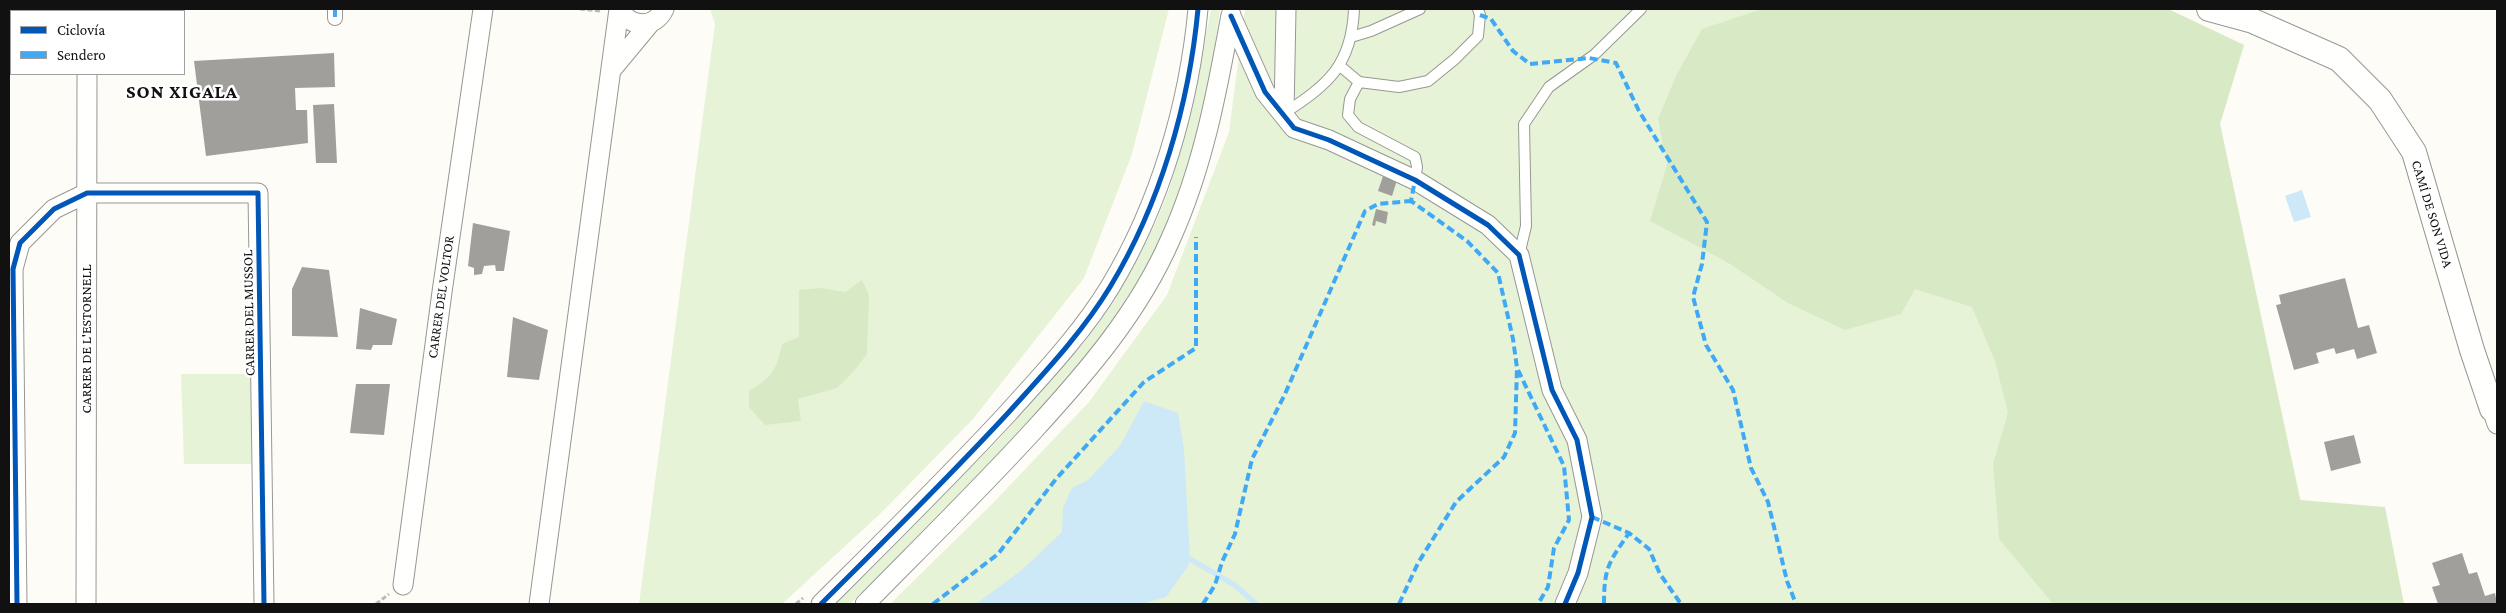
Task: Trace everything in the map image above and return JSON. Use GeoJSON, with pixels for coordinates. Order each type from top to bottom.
{"type":"FeatureCollection","features":[{"type":"Feature","properties":{"kind":"street","name":"CARRER DEL VOLTOR"},"geometry":{"type":"LineString","coordinates":[[403,585],[442,292],[483,9]]}},
{"type":"Feature","properties":{"kind":"street"},"geometry":{"type":"LineString","coordinates":[[619,9],[628,20],[636,23],[661,13]]}},
{"type":"Feature","properties":{"kind":"street"},"geometry":{"type":"LineString","coordinates":[[539,604],[619,9]]}},
{"type":"Feature","properties":{"kind":"street"},"geometry":{"type":"LineString","coordinates":[[815,598],[975,449],[1050,367],[1110,288],[1143,225],[1168,158],[1186,84],[1198,9]]}},
{"type":"Feature","properties":{"kind":"street"},"geometry":{"type":"LineString","coordinates":[[1284,113],[1286,9]]}},
{"type":"Feature","properties":{"kind":"street","name":"CAMÍ DE SON VIDA"},"geometry":{"type":"LineString","coordinates":[[2209,9],[2254,16],[2339,58],[2380,100],[2414,152],[2472,350],[2496,416]]}},
{"type":"Feature","properties":{"kind":"street"},"geometry":{"type":"LineString","coordinates":[[1231,12],[1265,92],[1284,113],[1294,128],[1329,140],[1415,180],[1488,225],[1519,255],[1552,390],[1577,440],[1592,517],[1578,573],[1565,604]]}},
{"type":"Feature","properties":{"kind":"street"},"geometry":{"type":"LineString","coordinates":[[865,604],[999,469],[1074,386],[1105,350],[1137,302],[1171,238],[1198,168],[1216,95],[1231,12]]}},
{"type":"Feature","properties":{"kind":"street"},"geometry":{"type":"LineString","coordinates":[[612,69],[661,13]]}},
{"type":"Feature","properties":{"kind":"street","name":"CARRER DE L'ESTORNELL"},"geometry":{"type":"LineString","coordinates":[[86,604],[87,75]]}},
{"type":"Feature","properties":{"kind":"street"},"geometry":{"type":"LineString","coordinates":[[17,604],[13,269],[20,243],[54,209],[87,193]]}},
{"type":"Feature","properties":{"kind":"street","name":"CARRER DEL MUSSOL"},"geometry":{"type":"LineString","coordinates":[[87,193],[258,193],[264,604]]}},
{"type":"Feature","properties":{"kind":"lane"},"geometry":{"type":"LineString","coordinates":[[1284,113],[1315,94],[1340,66],[1351,37],[1354,9]]}},
{"type":"Feature","properties":{"kind":"lane"},"geometry":{"type":"LineString","coordinates":[[1351,37],[1372,31],[1420,9]]}},
{"type":"Feature","properties":{"kind":"lane"},"geometry":{"type":"LineString","coordinates":[[1340,66],[1359,82],[1399,88],[1428,81],[1456,59],[1478,36],[1480,15],[1478,9]]}},
{"type":"Feature","properties":{"kind":"lane"},"geometry":{"type":"LineString","coordinates":[[1519,255],[1526,226],[1524,124],[1549,86],[1594,55],[1640,9]]}},
{"type":"Feature","properties":{"kind":"lane"},"geometry":{"type":"LineString","coordinates":[[1359,82],[1350,99],[1348,115],[1358,127],[1415,157],[1417,167],[1415,180]]}},
{"type":"Feature","properties":{"kind":"path"},"geometry":{"type":"LineString","coordinates":[[796,604],[815,598]]}},
{"type":"Feature","properties":{"kind":"green space"},"geometry":{"type":"Polygon","coordinates":[[[710,9],[1169,9],[1132,154],[1084,278],[973,419],[880,514],[782,604],[639,604],[715,24],[710,9]]]}},
{"type":"Feature","properties":{"kind":"green space"},"geometry":{"type":"Polygon","coordinates":[[[1211,9],[1220,9],[1209,84],[1192,159],[1175,207],[1147,265],[1113,320],[1074,371],[1032,420],[942,514],[850,604],[834,604],[998,440],[1084,343],[1111,305],[1156,222],[1169,190],[1193,105],[1211,9]]]}},
{"type":"Feature","properties":{"kind":"green space"},"geometry":{"type":"Polygon","coordinates":[[[1245,9],[2168,9],[2244,45],[2220,124],[2323,604],[890,604],[993,503],[1089,402],[1167,295],[1229,132],[1245,9]]]}},
{"type":"Feature","properties":{"kind":"green space"},"geometry":{"type":"Polygon","coordinates":[[[1762,9],[2168,9],[2244,45],[2220,124],[2300,500],[2385,507],[2404,604],[2053,604],[1999,539],[1993,464],[2008,413],[1995,361],[1972,307],[1915,289],[1901,314],[1845,330],[1788,303],[1727,262],[1650,221],[1667,165],[1658,119],[1676,76],[1702,29],[1762,9]]]}},
{"type":"Feature","properties":{"kind":"green space"},"geometry":{"type":"Polygon","coordinates":[[[862,280],[869,295],[867,354],[837,388],[798,399],[801,421],[765,425],[749,407],[749,391],[772,372],[778,361],[782,344],[799,337],[799,290],[821,288],[845,292],[862,280]]]}},
{"type":"Feature","properties":{"kind":"green space"},"geometry":{"type":"Polygon","coordinates":[[[181,374],[253,374],[251,464],[184,464],[181,374]]]}},
{"type":"Feature","properties":{"kind":"water"},"geometry":{"type":"Polygon","coordinates":[[[2302,190],[2311,217],[2294,222],[2285,196],[2302,190]]]}},
{"type":"Feature","properties":{"kind":"water"},"geometry":{"type":"Polygon","coordinates":[[[1144,401],[1178,413],[1184,449],[1190,559],[1188,566],[1166,597],[1141,604],[976,604],[1023,569],[1062,532],[1063,508],[1072,488],[1088,480],[1120,446],[1144,401]]]}},
{"type":"Feature","properties":{"kind":"building"},"geometry":{"type":"Polygon","coordinates":[[[334,53],[335,87],[295,88],[296,110],[307,110],[308,143],[206,156],[194,61],[334,53]]]}},
{"type":"Feature","properties":{"kind":"building"},"geometry":{"type":"Polygon","coordinates":[[[334,104],[337,163],[316,163],[313,105],[334,104]]]}},
{"type":"Feature","properties":{"kind":"building"},"geometry":{"type":"Polygon","coordinates":[[[1383,176],[1397,180],[1392,196],[1378,191],[1383,176]]]}},
{"type":"Feature","properties":{"kind":"building"},"geometry":{"type":"Polygon","coordinates":[[[1376,209],[1388,212],[1386,224],[1376,221],[1375,226],[1372,225],[1376,209]]]}},
{"type":"Feature","properties":{"kind":"building"},"geometry":{"type":"Polygon","coordinates":[[[473,223],[510,231],[504,271],[496,271],[495,265],[484,266],[482,274],[474,275],[474,268],[468,266],[473,223]]]}},
{"type":"Feature","properties":{"kind":"building"},"geometry":{"type":"Polygon","coordinates":[[[302,267],[329,270],[338,337],[292,336],[292,289],[302,267]]]}},
{"type":"Feature","properties":{"kind":"building"},"geometry":{"type":"Polygon","coordinates":[[[2345,278],[2358,328],[2369,325],[2377,353],[2357,359],[2354,349],[2336,354],[2334,348],[2316,353],[2319,363],[2294,370],[2276,305],[2281,304],[2279,295],[2345,278]]]}},
{"type":"Feature","properties":{"kind":"building"},"geometry":{"type":"Polygon","coordinates":[[[360,308],[397,319],[392,345],[373,345],[371,350],[356,349],[360,308]]]}},
{"type":"Feature","properties":{"kind":"building"},"geometry":{"type":"Polygon","coordinates":[[[513,317],[548,330],[539,380],[507,377],[513,317]]]}},
{"type":"Feature","properties":{"kind":"building"},"geometry":{"type":"Polygon","coordinates":[[[356,384],[390,384],[384,435],[350,433],[356,384]]]}},
{"type":"Feature","properties":{"kind":"building"},"geometry":{"type":"Polygon","coordinates":[[[2354,435],[2361,463],[2331,471],[2324,442],[2354,435]]]}},
{"type":"Feature","properties":{"kind":"building"},"geometry":{"type":"Polygon","coordinates":[[[2462,553],[2469,574],[2477,572],[2485,596],[2495,593],[2497,604],[2438,604],[2432,587],[2440,585],[2432,563],[2462,553]]]}},
{"type":"Feature","properties":{"kind":"waterway"},"geometry":{"type":"LineString","coordinates":[[1190,559],[1236,586],[1256,604]]}},
{"type":"Feature","properties":{"kind":"marked path"},"geometry":{"type":"LineString","coordinates":[[335,9],[335,18]]}},
{"type":"Feature","properties":{"kind":"marked path"},"geometry":{"type":"LineString","coordinates":[[1480,15],[1491,19],[1513,51],[1530,64],[1589,58],[1616,63],[1639,111],[1707,222],[1702,264],[1693,297],[1706,345],[1733,390],[1751,468],[1768,502],[1787,581],[1796,604]]}},
{"type":"Feature","properties":{"kind":"marked path"},"geometry":{"type":"LineString","coordinates":[[1399,604],[1418,563],[1456,502],[1504,457],[1515,433],[1517,368],[1513,339],[1498,273],[1467,241],[1411,201],[1415,180]]}},
{"type":"Feature","properties":{"kind":"marked path"},"geometry":{"type":"LineString","coordinates":[[1203,604],[1215,585],[1222,562],[1235,534],[1252,459],[1285,394],[1365,211],[1378,204],[1411,201]]}},
{"type":"Feature","properties":{"kind":"marked path"},"geometry":{"type":"LineString","coordinates":[[933,604],[998,554],[1056,479],[1144,382],[1196,348],[1196,237]]}},
{"type":"Feature","properties":{"kind":"marked path"},"geometry":{"type":"LineString","coordinates":[[1518,370],[1564,466],[1569,520],[1554,548],[1548,587],[1538,604]]}},
{"type":"Feature","properties":{"kind":"marked path"},"geometry":{"type":"LineString","coordinates":[[1592,517],[1629,533],[1649,549],[1660,574],[1681,604]]}},
{"type":"Feature","properties":{"kind":"marked path"},"geometry":{"type":"LineString","coordinates":[[1604,604],[1605,581],[1609,566],[1612,558],[1629,533]]}},
{"type":"Feature","properties":{"kind":"cycle path"},"geometry":{"type":"LineString","coordinates":[[821,604],[1008,413],[1075,337],[1110,287],[1144,222],[1169,153],[1187,81],[1198,9]]}},
{"type":"Feature","properties":{"kind":"cycle path"},"geometry":{"type":"LineString","coordinates":[[1231,16],[1265,92],[1294,128],[1329,140],[1415,180],[1488,225],[1519,255],[1552,390],[1577,440],[1592,517],[1578,573],[1565,604]]}},
{"type":"Feature","properties":{"kind":"cycle path"},"geometry":{"type":"LineString","coordinates":[[17,604],[13,269],[20,243],[54,209],[87,193],[258,193],[264,604]]}},
{"type":"Feature","properties":{"kind":"district","name":"SON XIGALA"},"geometry":{"type":"Point","coordinates":[182,92]}}]}
